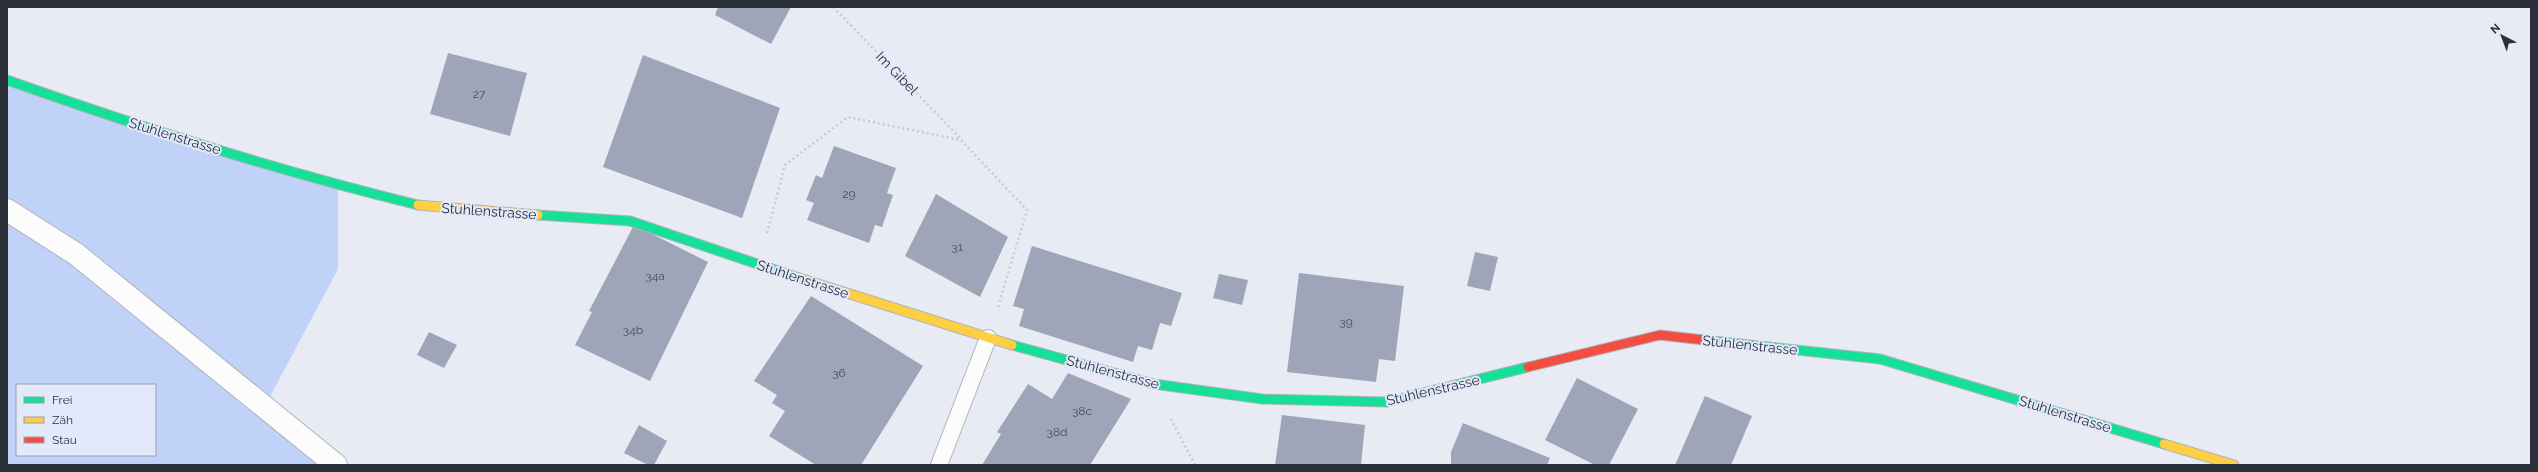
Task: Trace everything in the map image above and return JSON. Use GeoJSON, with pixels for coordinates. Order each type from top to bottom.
{"type":"FeatureCollection","features":[{"type":"Feature","properties":{"kind":"street","name":"Stuhlenstrasse"},"geometry":{"type":"LineString","coordinates":[[7,80],[96,112],[338,185],[428,207],[630,221],[759,265],[988,338],[1154,384],[1262,399],[1387,402],[1660,335],[1880,359],[2234,465]]}},
{"type":"Feature","properties":{"kind":"street"},"geometry":{"type":"LineString","coordinates":[[7,210],[76,254],[336,465]]}},
{"type":"Feature","properties":{"kind":"lane"},"geometry":{"type":"LineString","coordinates":[[939,465],[988,338]]}},
{"type":"Feature","properties":{"kind":"path","name":"Im Gibel"},"geometry":{"type":"LineString","coordinates":[[833,7],[1027,210],[988,338]]}},
{"type":"Feature","properties":{"kind":"path"},"geometry":{"type":"LineString","coordinates":[[759,265],[785,165],[848,117],[961,140]]}},
{"type":"Feature","properties":{"kind":"path"},"geometry":{"type":"LineString","coordinates":[[1154,384],[1195,465]]}},
{"type":"Feature","properties":{"kind":"shaded area"},"geometry":{"type":"Polygon","coordinates":[[[7,80],[338,185],[338,269],[265,406],[336,465],[7,465],[7,80]]]}},
{"type":"Feature","properties":{"kind":"building"},"geometry":{"type":"Polygon","coordinates":[[[718,7],[791,7],[771,44],[715,15],[718,7]]]}},
{"type":"Feature","properties":{"kind":"building"},"geometry":{"type":"Polygon","coordinates":[[[448,53],[527,73],[510,136],[430,114],[448,53]]]}},
{"type":"Feature","properties":{"kind":"building"},"geometry":{"type":"Polygon","coordinates":[[[643,55],[780,108],[742,218],[603,167],[643,55]]]}},
{"type":"Feature","properties":{"kind":"building"},"geometry":{"type":"Polygon","coordinates":[[[834,146],[896,168],[887,193],[893,195],[882,227],[875,225],[869,243],[807,220],[814,203],[806,200],[816,175],[822,178],[834,146]]]}},
{"type":"Feature","properties":{"kind":"building"},"geometry":{"type":"Polygon","coordinates":[[[936,194],[1008,237],[980,297],[905,256],[936,194]]]}},
{"type":"Feature","properties":{"kind":"building"},"geometry":{"type":"Polygon","coordinates":[[[634,225],[708,262],[650,381],[575,345],[592,312],[589,311],[634,225]]]}},
{"type":"Feature","properties":{"kind":"building"},"geometry":{"type":"Polygon","coordinates":[[[1032,246],[1182,293],[1171,326],[1160,323],[1152,350],[1138,346],[1133,362],[1019,326],[1024,309],[1013,306],[1032,246]]]}},
{"type":"Feature","properties":{"kind":"building"},"geometry":{"type":"Polygon","coordinates":[[[1475,252],[1498,257],[1490,291],[1467,286],[1475,252]]]}},
{"type":"Feature","properties":{"kind":"building"},"geometry":{"type":"Polygon","coordinates":[[[1299,273],[1404,286],[1395,361],[1379,359],[1376,382],[1287,372],[1299,273]]]}},
{"type":"Feature","properties":{"kind":"building"},"geometry":{"type":"Polygon","coordinates":[[[1219,274],[1248,280],[1242,305],[1213,298],[1219,274]]]}},
{"type":"Feature","properties":{"kind":"building"},"geometry":{"type":"Polygon","coordinates":[[[811,296],[923,366],[861,465],[816,465],[769,436],[785,411],[772,403],[777,395],[754,381],[811,296]]]}},
{"type":"Feature","properties":{"kind":"building"},"geometry":{"type":"Polygon","coordinates":[[[429,332],[457,345],[444,368],[417,355],[429,332]]]}},
{"type":"Feature","properties":{"kind":"building"},"geometry":{"type":"Polygon","coordinates":[[[1068,373],[1131,399],[1090,465],[982,465],[1001,434],[997,432],[1028,384],[1052,399],[1068,373]]]}},
{"type":"Feature","properties":{"kind":"building"},"geometry":{"type":"Polygon","coordinates":[[[1577,378],[1638,409],[1609,465],[1595,465],[1545,440],[1577,378]]]}},
{"type":"Feature","properties":{"kind":"building"},"geometry":{"type":"Polygon","coordinates":[[[1705,396],[1752,416],[1731,465],[1675,465],[1705,396]]]}},
{"type":"Feature","properties":{"kind":"building"},"geometry":{"type":"Polygon","coordinates":[[[1282,415],[1365,425],[1361,465],[1275,465],[1282,415]]]}},
{"type":"Feature","properties":{"kind":"building"},"geometry":{"type":"Polygon","coordinates":[[[1463,423],[1550,458],[1547,465],[1451,465],[1451,452],[1463,423]]]}},
{"type":"Feature","properties":{"kind":"building"},"geometry":{"type":"Polygon","coordinates":[[[639,425],[667,441],[654,465],[648,465],[624,453],[639,425]]]}},
{"type":"Feature","properties":{"kind":"traffic: fast"},"geometry":{"type":"LineString","coordinates":[[7,80],[211,148],[314,178],[418,205]]}},
{"type":"Feature","properties":{"kind":"traffic: fast"},"geometry":{"type":"LineString","coordinates":[[538,215],[630,221],[799,278]]}},
{"type":"Feature","properties":{"kind":"traffic: fast"},"geometry":{"type":"LineString","coordinates":[[1704,340],[1880,359],[2164,444]]}},
{"type":"Feature","properties":{"kind":"traffic: fast"},"geometry":{"type":"LineString","coordinates":[[1012,345],[1154,384],[1262,399],[1387,402],[1528,367]]}},
{"type":"Feature","properties":{"kind":"traffic: slow"},"geometry":{"type":"LineString","coordinates":[[418,205],[538,215]]}},
{"type":"Feature","properties":{"kind":"traffic: slow"},"geometry":{"type":"LineString","coordinates":[[799,278],[1012,345]]}},
{"type":"Feature","properties":{"kind":"traffic: slow"},"geometry":{"type":"LineString","coordinates":[[2164,444],[2234,465]]}},
{"type":"Feature","properties":{"kind":"traffic: jam"},"geometry":{"type":"LineString","coordinates":[[1528,367],[1660,335],[1704,340]]}}]}
